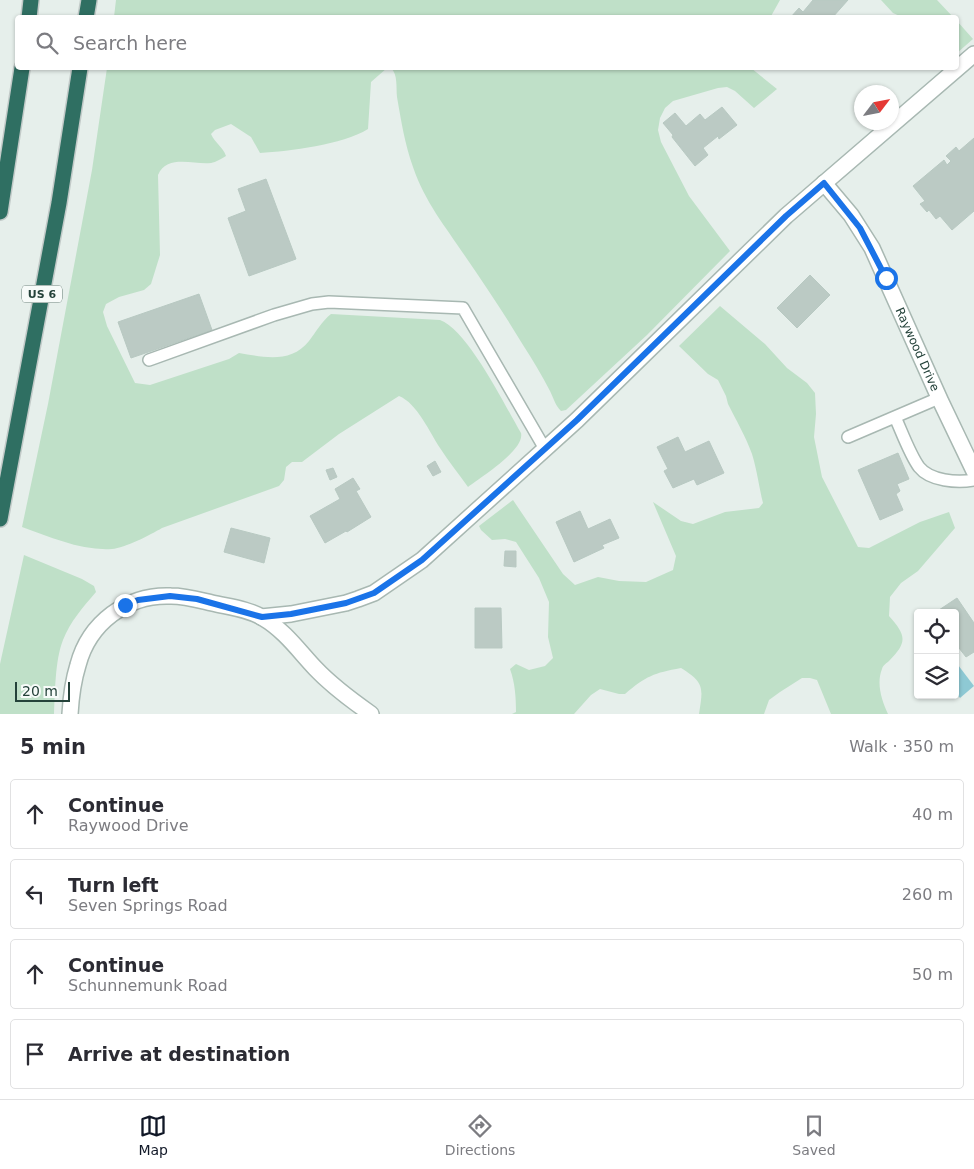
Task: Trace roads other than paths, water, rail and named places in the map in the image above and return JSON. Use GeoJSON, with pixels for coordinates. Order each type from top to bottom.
{"type":"FeatureCollection","features":[{"type":"Feature","properties":{"kind":"highway"},"geometry":{"type":"LineString","coordinates":[[29,15],[31,0]]}},
{"type":"Feature","properties":{"kind":"highway"},"geometry":{"type":"LineString","coordinates":[[86,15],[89,0]]}},
{"type":"Feature","properties":{"kind":"highway"},"geometry":{"type":"LineString","coordinates":[[0,212],[22,70]]}},
{"type":"Feature","properties":{"kind":"highway","name":"US 6"},"geometry":{"type":"LineString","coordinates":[[0,519],[59,203],[80,70]]}},
{"type":"Feature","properties":{"kind":"street"},"geometry":{"type":"LineString","coordinates":[[959,67],[974,54]]}},
{"type":"Feature","properties":{"kind":"street"},"geometry":{"type":"LineString","coordinates":[[262,617],[291,614],[346,603],[374,593],[422,560],[577,420],[786,216],[955,70]]}},
{"type":"Feature","properties":{"kind":"street","name":"Raywood Drive"},"geometry":{"type":"LineString","coordinates":[[824,183],[852,215],[872,248],[974,471]]}},
{"type":"Feature","properties":{"kind":"street"},"geometry":{"type":"LineString","coordinates":[[70,714],[78,663],[90,637],[99,625],[125,605],[138,600],[170,596],[197,599],[262,617],[285,635],[335,687],[371,714]]}},
{"type":"Feature","properties":{"kind":"lane"},"geometry":{"type":"LineString","coordinates":[[149,360],[248,324],[312,304],[329,302],[463,308],[545,449]]}},
{"type":"Feature","properties":{"kind":"lane"},"geometry":{"type":"LineString","coordinates":[[848,437],[939,398]]}},
{"type":"Feature","properties":{"kind":"lane"},"geometry":{"type":"LineString","coordinates":[[895,417],[917,464],[925,472],[938,478],[956,482],[974,480]]}},
{"type":"Feature","properties":{"kind":"water"},"geometry":{"type":"Polygon","coordinates":[[[959,666],[974,686],[960,698],[959,697],[959,666]]]}}]}
